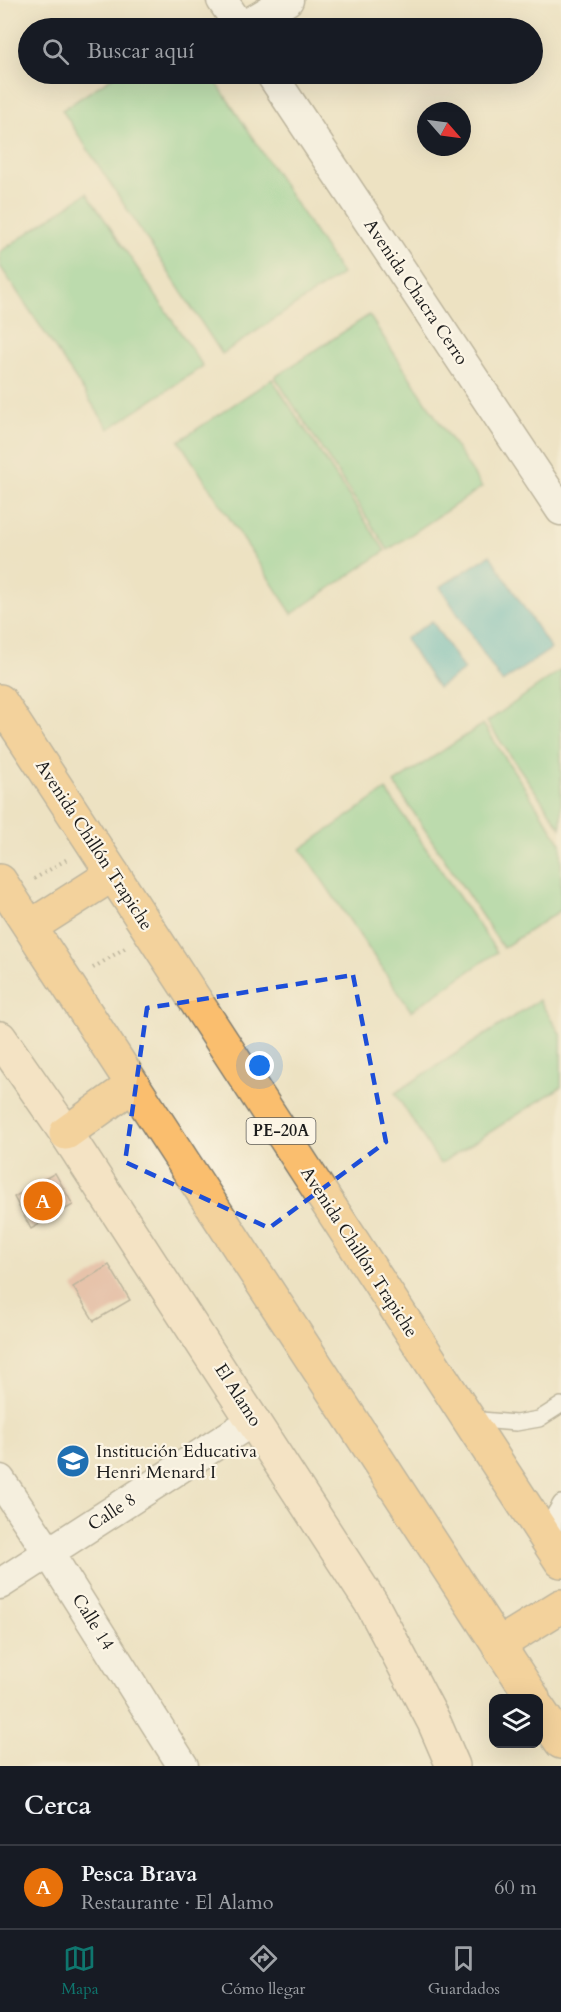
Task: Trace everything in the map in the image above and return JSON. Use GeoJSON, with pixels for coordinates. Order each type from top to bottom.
{"type":"FeatureCollection","features":[{"type":"Feature","properties":{"kind":"main road","name":"Avenida Chillón Trapiche"},"geometry":{"type":"LineString","coordinates":[[0,701],[556,1554]]}},
{"type":"Feature","properties":{"kind":"main road"},"geometry":{"type":"LineString","coordinates":[[30,927],[113,874]]}},
{"type":"Feature","properties":{"kind":"main road"},"geometry":{"type":"LineString","coordinates":[[4,888],[530,1694]]}},
{"type":"Feature","properties":{"kind":"main road"},"geometry":{"type":"LineString","coordinates":[[66,1133],[133,1085]]}},
{"type":"Feature","properties":{"kind":"main road"},"geometry":{"type":"LineString","coordinates":[[498,1645],[561,1605]]}},
{"type":"Feature","properties":{"kind":"main road"},"geometry":{"type":"LineString","coordinates":[[543,1715],[561,1742]]}},
{"type":"Feature","properties":{"kind":"street"},"geometry":{"type":"LineString","coordinates":[[222,0],[234,18]]}},
{"type":"Feature","properties":{"kind":"street"},"geometry":{"type":"LineString","coordinates":[[258,18],[288,0]]}},
{"type":"Feature","properties":{"kind":"street","name":"Avenida Chacra Cerro"},"geometry":{"type":"LineString","coordinates":[[278,84],[561,510]]}},
{"type":"Feature","properties":{"kind":"street","name":"El Alamo"},"geometry":{"type":"LineString","coordinates":[[0,1038],[66,1133],[373,1606],[434,1722],[453,1766]]}},
{"type":"Feature","properties":{"kind":"street","name":"Calle 8"},"geometry":{"type":"LineString","coordinates":[[0,1584],[254,1420]]}},
{"type":"Feature","properties":{"kind":"street","name":"Calle 14"},"geometry":{"type":"LineString","coordinates":[[0,1480],[49,1553],[183,1766]]}},
{"type":"Feature","properties":{"kind":"lane"},"geometry":{"type":"LineString","coordinates":[[468,1419],[516,1423],[539,1419],[561,1405]]}},
{"type":"Feature","properties":{"kind":"lane"},"geometry":{"type":"LineString","coordinates":[[556,1554],[555,1514],[561,1503]]}},
{"type":"Feature","properties":{"kind":"path"},"geometry":{"type":"LineString","coordinates":[[4,888],[92,843]]}},
{"type":"Feature","properties":{"kind":"path"},"geometry":{"type":"LineString","coordinates":[[68,985],[150,932]]}},
{"type":"Feature","properties":{"kind":"highlighted area"},"geometry":{"type":"Polygon","coordinates":[[[353,975],[386,1142],[269,1228],[125,1162],[147,1008],[353,975]]]}},
{"type":"Feature","properties":{"kind":"green space"},"geometry":{"type":"Polygon","coordinates":[[[102,84],[218,84],[342,274],[222,354],[62,110],[102,84]]]}},
{"type":"Feature","properties":{"kind":"green space"},"geometry":{"type":"Polygon","coordinates":[[[87,193],[203,366],[109,429],[0,266],[0,252],[87,193]]]}},
{"type":"Feature","properties":{"kind":"green space"},"geometry":{"type":"Polygon","coordinates":[[[369,315],[482,487],[388,550],[275,377],[369,315]]]}},
{"type":"Feature","properties":{"kind":"green space"},"geometry":{"type":"Polygon","coordinates":[[[272,379],[385,551],[292,614],[179,441],[272,379]]]}},
{"type":"Feature","properties":{"kind":"green space"},"geometry":{"type":"Polygon","coordinates":[[[561,670],[561,828],[487,722],[561,670]]]}},
{"type":"Feature","properties":{"kind":"green space"},"geometry":{"type":"Polygon","coordinates":[[[483,724],[561,843],[561,910],[503,948],[394,783],[483,724]]]}},
{"type":"Feature","properties":{"kind":"green space"},"geometry":{"type":"Polygon","coordinates":[[[386,790],[497,952],[411,1011],[301,849],[386,790]]]}},
{"type":"Feature","properties":{"kind":"green space"},"geometry":{"type":"Polygon","coordinates":[[[539,1000],[561,1035],[561,1087],[440,1164],[395,1093],[539,1000]]]}},
{"type":"Feature","properties":{"kind":"water"},"geometry":{"type":"Polygon","coordinates":[[[490,555],[551,649],[502,682],[440,587],[490,555]]]}},
{"type":"Feature","properties":{"kind":"water"},"geometry":{"type":"Polygon","coordinates":[[[432,621],[464,670],[438,688],[405,639],[432,621]]]}},
{"type":"Feature","properties":{"kind":"building"},"geometry":{"type":"Polygon","coordinates":[[[55,1173],[73,1205],[31,1229],[14,1197],[55,1173]]]}},
{"type":"Feature","properties":{"kind":"building"},"geometry":{"type":"Polygon","coordinates":[[[109,1265],[130,1300],[94,1321],[73,1287],[109,1265]]]}},
{"type":"Feature","properties":{"kind":"place","name":"Pesca Brava"},"geometry":{"type":"Point","coordinates":[43,1201]}},
{"type":"Feature","properties":{"kind":"place","name":"Institución Educativa Henri Menard I"},"geometry":{"type":"Point","coordinates":[73,1461]}}]}
